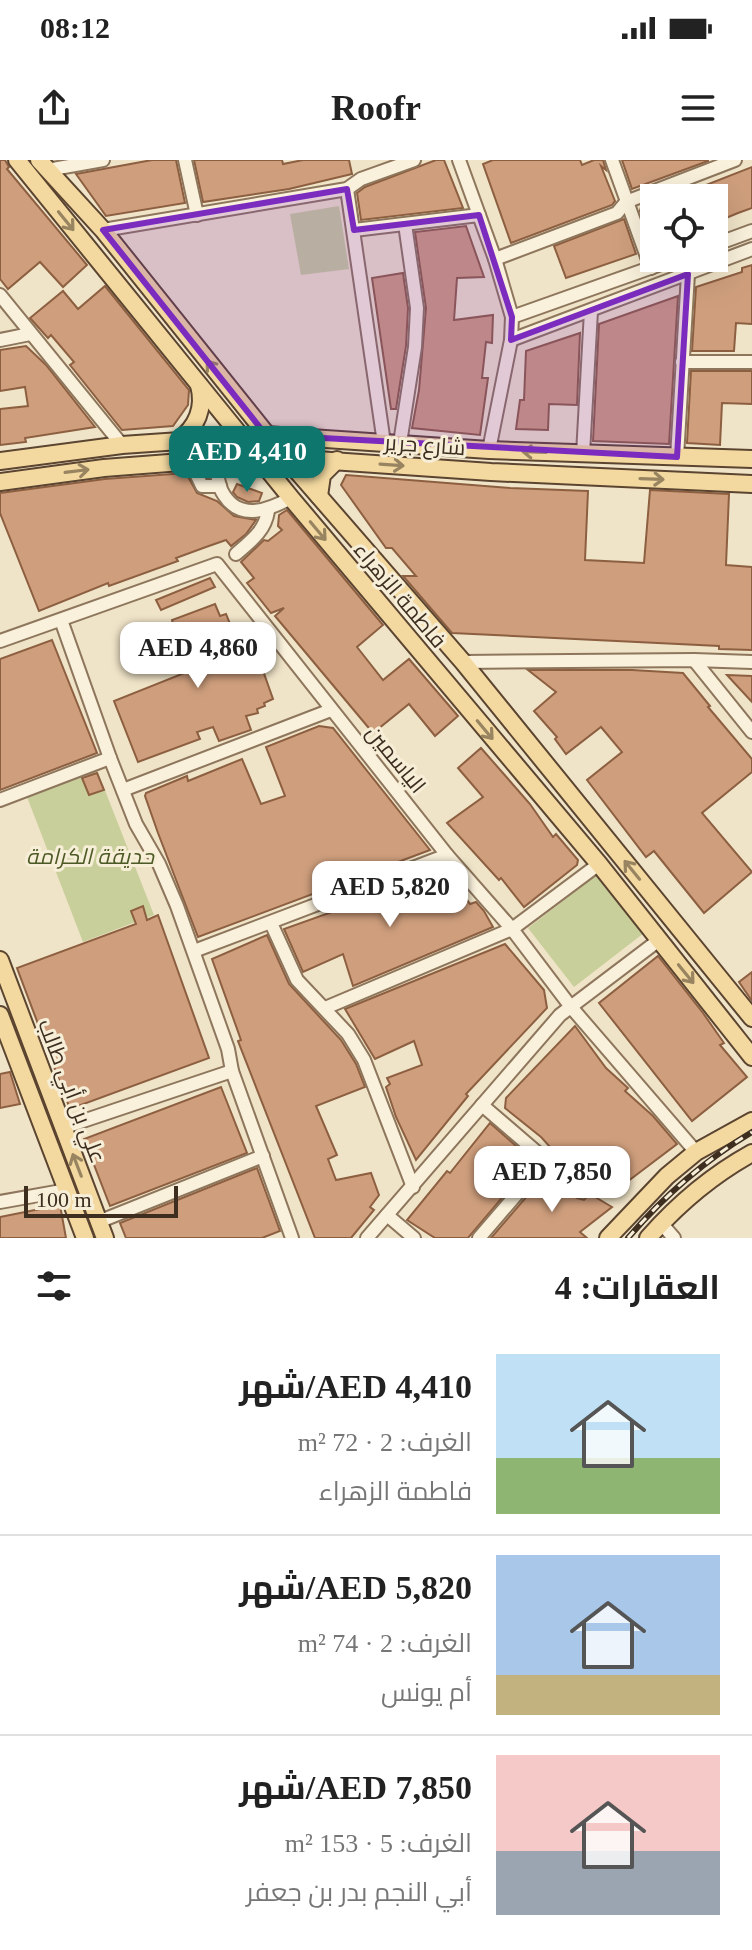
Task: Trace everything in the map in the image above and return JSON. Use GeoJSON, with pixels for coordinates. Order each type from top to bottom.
{"type":"FeatureCollection","features":[{"type":"Feature","properties":{"kind":"main road","name":"فاطمة الزهراء"},"geometry":{"type":"LineString","coordinates":[[17,160],[198,383],[233,432],[259,456],[443,681],[599,864],[752,1057]]}},
{"type":"Feature","properties":{"kind":"main road"},"geometry":{"type":"LineString","coordinates":[[43,165],[103,230],[266,435],[292,460],[319,496],[463,662],[752,1018]]}},
{"type":"Feature","properties":{"kind":"main road"},"geometry":{"type":"LineString","coordinates":[[177,441],[192,429],[200,412],[202,402],[198,383]]}},
{"type":"Feature","properties":{"kind":"main road"},"geometry":{"type":"LineString","coordinates":[[220,458],[234,454],[239,446],[233,432],[239,427],[248,426],[248,413]]}},
{"type":"Feature","properties":{"kind":"main road","name":"شارع جرير"},"geometry":{"type":"LineString","coordinates":[[0,461],[233,432],[489,450],[752,459]]}},
{"type":"Feature","properties":{"kind":"main road"},"geometry":{"type":"LineString","coordinates":[[292,460],[287,444],[294,438],[306,437]]}},
{"type":"Feature","properties":{"kind":"main road","name":"شارع جرير"},"geometry":{"type":"LineString","coordinates":[[0,482],[104,468],[259,456],[491,472],[752,484]]}},
{"type":"Feature","properties":{"kind":"main road"},"geometry":{"type":"LineString","coordinates":[[275,477],[275,461],[292,460]]}},
{"type":"Feature","properties":{"kind":"main road"},"geometry":{"type":"LineString","coordinates":[[319,496],[322,475],[337,460]]}},
{"type":"Feature","properties":{"kind":"main road"},"geometry":{"type":"LineString","coordinates":[[404,633],[414,640],[425,638],[428,629],[426,619]]}},
{"type":"Feature","properties":{"kind":"main road"},"geometry":{"type":"LineString","coordinates":[[443,681],[439,668],[441,663],[451,658],[463,662]]}},
{"type":"Feature","properties":{"kind":"main road","name":"علي بن أبي طالب"},"geometry":{"type":"LineString","coordinates":[[0,960],[105,1238]]}},
{"type":"Feature","properties":{"kind":"main road","name":"علي بن أبي طالب"},"geometry":{"type":"LineString","coordinates":[[0,1018],[85,1238]]}},
{"type":"Feature","properties":{"kind":"main road"},"geometry":{"type":"LineString","coordinates":[[608,1238],[667,1176],[696,1152],[752,1121]]}},
{"type":"Feature","properties":{"kind":"main road"},"geometry":{"type":"LineString","coordinates":[[648,1238],[661,1223],[719,1174],[752,1153]]}},
{"type":"Feature","properties":{"kind":"street"},"geometry":{"type":"LineString","coordinates":[[43,165],[103,160]]}},
{"type":"Feature","properties":{"kind":"street"},"geometry":{"type":"LineString","coordinates":[[185,160],[197,215]]}},
{"type":"Feature","properties":{"kind":"street"},"geometry":{"type":"LineString","coordinates":[[103,230],[347,189],[361,179],[414,160]]}},
{"type":"Feature","properties":{"kind":"street"},"geometry":{"type":"LineString","coordinates":[[459,160],[495,259],[512,317],[511,340],[489,450]]}},
{"type":"Feature","properties":{"kind":"street"},"geometry":{"type":"LineString","coordinates":[[612,160],[640,239]]}},
{"type":"Feature","properties":{"kind":"street"},"geometry":{"type":"LineString","coordinates":[[495,259],[617,213],[626,202],[735,160]]}},
{"type":"Feature","properties":{"kind":"street"},"geometry":{"type":"LineString","coordinates":[[347,189],[392,443]]}},
{"type":"Feature","properties":{"kind":"street"},"geometry":{"type":"LineString","coordinates":[[354,230],[479,215]]}},
{"type":"Feature","properties":{"kind":"street"},"geometry":{"type":"LineString","coordinates":[[392,443],[415,347],[417,308],[405,224]]}},
{"type":"Feature","properties":{"kind":"street"},"geometry":{"type":"LineString","coordinates":[[728,240],[752,231]]}},
{"type":"Feature","properties":{"kind":"street"},"geometry":{"type":"LineString","coordinates":[[511,340],[752,249]]}},
{"type":"Feature","properties":{"kind":"street"},"geometry":{"type":"LineString","coordinates":[[512,317],[640,272]]}},
{"type":"Feature","properties":{"kind":"street"},"geometry":{"type":"LineString","coordinates":[[677,457],[688,274]]}},
{"type":"Feature","properties":{"kind":"street"},"geometry":{"type":"LineString","coordinates":[[0,295],[122,445]]}},
{"type":"Feature","properties":{"kind":"street"},"geometry":{"type":"LineString","coordinates":[[583,454],[591,311]]}},
{"type":"Feature","properties":{"kind":"street"},"geometry":{"type":"LineString","coordinates":[[0,340],[30,334]]}},
{"type":"Feature","properties":{"kind":"street"},"geometry":{"type":"LineString","coordinates":[[682,362],[752,362]]}},
{"type":"Feature","properties":{"kind":"street"},"geometry":{"type":"LineString","coordinates":[[220,458],[220,486],[224,496],[232,503],[252,512],[268,511],[291,498]]}},
{"type":"Feature","properties":{"kind":"street"},"geometry":{"type":"LineString","coordinates":[[190,461],[200,484],[220,486]]}},
{"type":"Feature","properties":{"kind":"street"},"geometry":{"type":"LineString","coordinates":[[236,554],[258,534],[268,511]]}},
{"type":"Feature","properties":{"kind":"street","name":"الياسمين"},"geometry":{"type":"LineString","coordinates":[[0,641],[217,564],[447,855],[512,929],[571,1007],[696,1152]]}},
{"type":"Feature","properties":{"kind":"street"},"geometry":{"type":"LineString","coordinates":[[61,620],[136,824],[165,878],[194,951],[288,1237]]}},
{"type":"Feature","properties":{"kind":"street"},"geometry":{"type":"LineString","coordinates":[[694,660],[752,732]]}},
{"type":"Feature","properties":{"kind":"street"},"geometry":{"type":"LineString","coordinates":[[463,662],[752,662]]}},
{"type":"Feature","properties":{"kind":"street"},"geometry":{"type":"LineString","coordinates":[[123,790],[331,710]]}},
{"type":"Feature","properties":{"kind":"street"},"geometry":{"type":"LineString","coordinates":[[0,800],[110,758]]}},
{"type":"Feature","properties":{"kind":"street"},"geometry":{"type":"LineString","coordinates":[[194,951],[447,855]]}},
{"type":"Feature","properties":{"kind":"street"},"geometry":{"type":"LineString","coordinates":[[325,1008],[512,929],[599,864]]}},
{"type":"Feature","properties":{"kind":"street"},"geometry":{"type":"LineString","coordinates":[[271,923],[297,980],[348,1034],[364,1060],[413,1187]]}},
{"type":"Feature","properties":{"kind":"street"},"geometry":{"type":"LineString","coordinates":[[367,1238],[560,1015],[659,940]]}},
{"type":"Feature","properties":{"kind":"street"},"geometry":{"type":"LineString","coordinates":[[62,1128],[232,1071]]}},
{"type":"Feature","properties":{"kind":"street"},"geometry":{"type":"LineString","coordinates":[[482,1105],[582,1191]]}},
{"type":"Feature","properties":{"kind":"street"},"geometry":{"type":"LineString","coordinates":[[98,1222],[263,1156]]}},
{"type":"Feature","properties":{"kind":"street"},"geometry":{"type":"LineString","coordinates":[[479,1238],[546,1160]]}},
{"type":"Feature","properties":{"kind":"street"},"geometry":{"type":"LineString","coordinates":[[0,1202],[67,1190]]}},
{"type":"Feature","properties":{"kind":"street"},"geometry":{"type":"LineString","coordinates":[[387,1215],[414,1238]]}},
{"type":"Feature","properties":{"kind":"street"},"geometry":{"type":"LineString","coordinates":[[661,1223],[674,1238]]}},
{"type":"Feature","properties":{"kind":"highlighted area"},"geometry":{"type":"Polygon","coordinates":[[[347,189],[354,230],[479,215],[512,317],[511,340],[688,274],[677,457],[266,435],[103,230],[347,189]]]}},
{"type":"Feature","properties":{"kind":"green space"},"geometry":{"type":"Polygon","coordinates":[[[339,206],[349,269],[301,275],[290,214],[339,206]]]}},
{"type":"Feature","properties":{"kind":"green space","name":"حديقة الكرامة"},"geometry":{"type":"Polygon","coordinates":[[[97,770],[154,915],[83,942],[27,797],[97,770]]]}},
{"type":"Feature","properties":{"kind":"green space"},"geometry":{"type":"Polygon","coordinates":[[[598,874],[644,933],[574,987],[528,928],[598,874]]]}},
{"type":"Feature","properties":{"kind":"building"},"geometry":{"type":"Polygon","coordinates":[[[0,160],[5,160],[7,169],[87,265],[63,287],[40,262],[8,289],[0,279],[0,160]]]}},
{"type":"Feature","properties":{"kind":"building"},"geometry":{"type":"Polygon","coordinates":[[[152,160],[176,160],[185,203],[106,216],[76,174],[152,160]]]}},
{"type":"Feature","properties":{"kind":"building"},"geometry":{"type":"Polygon","coordinates":[[[194,160],[282,160],[283,164],[303,160],[349,160],[352,174],[289,189],[203,202],[194,160]]]}},
{"type":"Feature","properties":{"kind":"building"},"geometry":{"type":"Polygon","coordinates":[[[436,160],[444,160],[463,208],[361,220],[357,193],[365,187],[436,160]]]}},
{"type":"Feature","properties":{"kind":"building"},"geometry":{"type":"Polygon","coordinates":[[[493,160],[580,160],[582,165],[603,160],[606,170],[601,166],[615,201],[612,205],[511,243],[483,164],[493,160]]]}},
{"type":"Feature","properties":{"kind":"building"},"geometry":{"type":"Polygon","coordinates":[[[622,160],[708,160],[640,184],[632,189],[622,160]]]}},
{"type":"Feature","properties":{"kind":"building"},"geometry":{"type":"Polygon","coordinates":[[[752,167],[752,208],[728,217],[728,184],[709,184],[752,167]]]}},
{"type":"Feature","properties":{"kind":"building"},"geometry":{"type":"Polygon","coordinates":[[[624,219],[636,254],[566,278],[554,246],[624,219]]]}},
{"type":"Feature","properties":{"kind":"building"},"geometry":{"type":"Polygon","coordinates":[[[466,226],[484,277],[457,278],[454,320],[493,315],[492,343],[486,342],[482,378],[488,378],[480,435],[412,428],[419,390],[426,308],[415,232],[466,226]]]}},
{"type":"Feature","properties":{"kind":"building"},"geometry":{"type":"Polygon","coordinates":[[[752,265],[752,324],[736,323],[734,351],[692,351],[696,287],[742,272],[742,268],[752,265]]]}},
{"type":"Feature","properties":{"kind":"building"},"geometry":{"type":"Polygon","coordinates":[[[403,273],[408,308],[406,346],[396,409],[391,409],[372,278],[403,273]]]}},
{"type":"Feature","properties":{"kind":"building"},"geometry":{"type":"Polygon","coordinates":[[[105,286],[189,390],[188,405],[173,426],[122,430],[70,365],[74,362],[51,335],[48,338],[30,318],[63,291],[78,309],[105,286]]]}},
{"type":"Feature","properties":{"kind":"building"},"geometry":{"type":"Polygon","coordinates":[[[678,296],[669,444],[593,441],[599,324],[678,296]]]}},
{"type":"Feature","properties":{"kind":"building"},"geometry":{"type":"Polygon","coordinates":[[[580,333],[577,405],[549,404],[548,430],[516,429],[520,400],[524,400],[526,351],[580,333]]]}},
{"type":"Feature","properties":{"kind":"building"},"geometry":{"type":"Polygon","coordinates":[[[26,346],[46,365],[95,427],[0,445],[0,409],[28,406],[25,387],[0,391],[0,350],[26,346]]]}},
{"type":"Feature","properties":{"kind":"building"},"geometry":{"type":"Polygon","coordinates":[[[691,371],[752,371],[752,404],[722,403],[720,445],[687,443],[691,371]]]}},
{"type":"Feature","properties":{"kind":"building"},"geometry":{"type":"Polygon","coordinates":[[[186,473],[197,493],[217,501],[234,516],[256,520],[246,534],[231,546],[226,540],[176,558],[178,561],[109,586],[108,583],[39,611],[0,513],[0,493],[105,479],[186,473]]]}},
{"type":"Feature","properties":{"kind":"building"},"geometry":{"type":"Polygon","coordinates":[[[346,475],[588,491],[585,560],[644,563],[650,490],[729,494],[726,565],[752,567],[752,650],[452,633],[403,576],[416,576],[392,548],[386,548],[341,485],[346,475]]]}},
{"type":"Feature","properties":{"kind":"building"},"geometry":{"type":"Polygon","coordinates":[[[237,484],[262,493],[259,501],[248,502],[237,497],[233,492],[237,484]]]}},
{"type":"Feature","properties":{"kind":"building"},"geometry":{"type":"Polygon","coordinates":[[[287,510],[383,625],[357,647],[383,680],[409,659],[458,716],[435,736],[409,704],[373,733],[275,616],[284,608],[271,613],[247,583],[254,578],[241,562],[264,540],[268,541],[282,530],[278,526],[279,515],[287,510]]]}},
{"type":"Feature","properties":{"kind":"building"},"geometry":{"type":"Polygon","coordinates":[[[210,578],[215,587],[161,610],[156,600],[210,578]]]}},
{"type":"Feature","properties":{"kind":"building"},"geometry":{"type":"Polygon","coordinates":[[[215,604],[220,616],[226,614],[232,629],[224,632],[231,649],[250,634],[273,699],[257,709],[258,713],[246,716],[251,730],[219,741],[213,727],[197,732],[200,739],[138,762],[114,701],[187,672],[172,620],[215,604]]]}},
{"type":"Feature","properties":{"kind":"building"},"geometry":{"type":"Polygon","coordinates":[[[52,640],[97,753],[0,790],[0,659],[52,640]]]}},
{"type":"Feature","properties":{"kind":"building"},"geometry":{"type":"Polygon","coordinates":[[[528,670],[683,673],[752,759],[752,772],[702,813],[752,872],[704,913],[654,851],[646,857],[587,780],[622,752],[601,727],[566,754],[555,739],[557,737],[534,711],[556,692],[528,670]]]}},
{"type":"Feature","properties":{"kind":"building"},"geometry":{"type":"Polygon","coordinates":[[[727,675],[752,676],[752,702],[727,675]]]}},
{"type":"Feature","properties":{"kind":"building"},"geometry":{"type":"Polygon","coordinates":[[[319,726],[333,728],[430,850],[198,937],[146,793],[187,776],[188,781],[242,759],[261,804],[285,796],[266,747],[319,726]]]}},
{"type":"Feature","properties":{"kind":"building"},"geometry":{"type":"Polygon","coordinates":[[[481,748],[530,804],[553,837],[556,834],[578,860],[577,865],[524,907],[501,878],[499,880],[447,823],[483,797],[458,768],[481,748]]]}},
{"type":"Feature","properties":{"kind":"building"},"geometry":{"type":"Polygon","coordinates":[[[97,773],[104,790],[89,795],[82,778],[97,773]]]}},
{"type":"Feature","properties":{"kind":"building"},"geometry":{"type":"Polygon","coordinates":[[[446,870],[470,904],[476,902],[484,911],[493,927],[353,986],[343,954],[303,972],[284,929],[396,889],[397,892],[446,870]]]}},
{"type":"Feature","properties":{"kind":"building"},"geometry":{"type":"Polygon","coordinates":[[[143,906],[147,920],[158,915],[209,1058],[70,1109],[17,968],[136,924],[131,911],[143,906]]]}},
{"type":"Feature","properties":{"kind":"building"},"geometry":{"type":"Polygon","coordinates":[[[267,935],[289,984],[341,1040],[356,1064],[365,1087],[316,1106],[337,1155],[328,1159],[336,1180],[371,1173],[379,1195],[370,1207],[374,1210],[351,1238],[315,1238],[238,1041],[241,1040],[212,959],[267,935]]]}},
{"type":"Feature","properties":{"kind":"building"},"geometry":{"type":"Polygon","coordinates":[[[505,944],[544,990],[547,1008],[466,1094],[468,1096],[416,1160],[386,1087],[390,1084],[387,1078],[422,1065],[414,1041],[375,1059],[345,1009],[505,944]]]}},
{"type":"Feature","properties":{"kind":"building"},"geometry":{"type":"Polygon","coordinates":[[[658,956],[724,1043],[720,1045],[747,1077],[692,1121],[599,1003],[658,956]]]}},
{"type":"Feature","properties":{"kind":"building"},"geometry":{"type":"Polygon","coordinates":[[[752,972],[752,1001],[739,982],[752,972]]]}},
{"type":"Feature","properties":{"kind":"building"},"geometry":{"type":"Polygon","coordinates":[[[575,1026],[606,1068],[628,1088],[625,1091],[653,1116],[677,1144],[615,1191],[569,1149],[560,1158],[541,1137],[505,1108],[506,1098],[575,1026]]]}},
{"type":"Feature","properties":{"kind":"building"},"geometry":{"type":"Polygon","coordinates":[[[10,1072],[20,1104],[0,1108],[0,1074],[10,1072]]]}},
{"type":"Feature","properties":{"kind":"building"},"geometry":{"type":"Polygon","coordinates":[[[221,1087],[247,1153],[110,1206],[84,1139],[221,1087]]]}},
{"type":"Feature","properties":{"kind":"building"},"geometry":{"type":"Polygon","coordinates":[[[490,1123],[533,1161],[468,1238],[435,1238],[407,1220],[447,1171],[450,1173],[490,1123]]]}},
{"type":"Feature","properties":{"kind":"building"},"geometry":{"type":"Polygon","coordinates":[[[257,1168],[280,1231],[262,1238],[126,1238],[120,1223],[257,1168]]]}},
{"type":"Feature","properties":{"kind":"building"},"geometry":{"type":"Polygon","coordinates":[[[547,1173],[577,1198],[584,1200],[590,1194],[612,1207],[580,1232],[587,1238],[491,1238],[547,1173]]]}},
{"type":"Feature","properties":{"kind":"building"},"geometry":{"type":"Polygon","coordinates":[[[60,1205],[66,1238],[0,1238],[0,1217],[60,1205]]]}},
{"type":"Feature","properties":{"kind":"railway"},"geometry":{"type":"LineString","coordinates":[[628,1238],[686,1180],[752,1132]]}}]}
